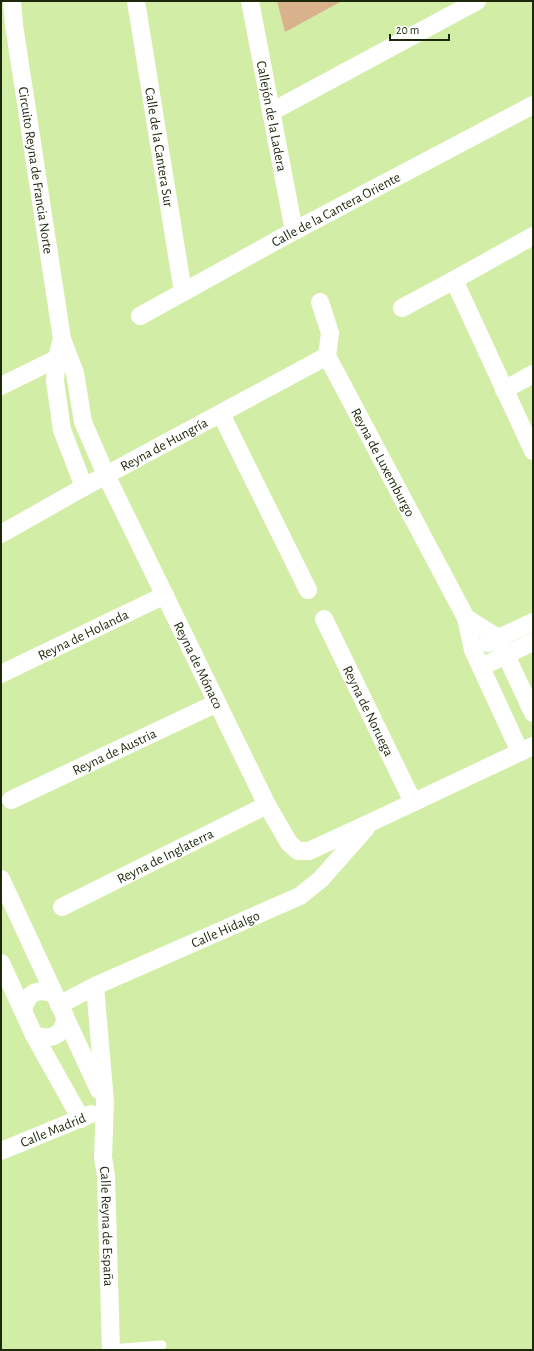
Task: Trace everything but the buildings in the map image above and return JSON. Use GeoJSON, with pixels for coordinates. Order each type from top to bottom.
{"type":"FeatureCollection","features":[{"type":"Feature","properties":{"kind":"street","name":"Circuito Reyna de Francia Norte"},"geometry":{"type":"LineString","coordinates":[[12,1],[8,28],[62,350],[76,373],[83,422],[106,475]]}},
{"type":"Feature","properties":{"kind":"street","name":"Calle de la Cantera Sur"},"geometry":{"type":"LineString","coordinates":[[136,1],[183,292]]}},
{"type":"Feature","properties":{"kind":"street","name":"Callejón de la Ladera"},"geometry":{"type":"LineString","coordinates":[[250,1],[294,231]]}},
{"type":"Feature","properties":{"kind":"street"},"geometry":{"type":"LineString","coordinates":[[271,112],[454,6],[477,1]]}},
{"type":"Feature","properties":{"kind":"street","name":"Calle de la Cantera Oriente"},"geometry":{"type":"LineString","coordinates":[[140,316],[294,231],[533,105]]}},
{"type":"Feature","properties":{"kind":"street"},"geometry":{"type":"LineString","coordinates":[[402,308],[533,236]]}},
{"type":"Feature","properties":{"kind":"street"},"geometry":{"type":"LineString","coordinates":[[454,280],[533,451]]}},
{"type":"Feature","properties":{"kind":"street"},"geometry":{"type":"LineString","coordinates":[[320,302],[330,333],[327,356]]}},
{"type":"Feature","properties":{"kind":"street","name":"Circuito Reyna de Francia Norte"},"geometry":{"type":"LineString","coordinates":[[62,350],[55,382],[62,430],[84,487]]}},
{"type":"Feature","properties":{"kind":"street"},"geometry":{"type":"LineString","coordinates":[[1,386],[62,350]]}},
{"type":"Feature","properties":{"kind":"street","name":"Reyna de Hungría"},"geometry":{"type":"LineString","coordinates":[[1,534],[84,487],[327,356]]}},
{"type":"Feature","properties":{"kind":"street","name":"Reyna de Luxemburgo"},"geometry":{"type":"LineString","coordinates":[[327,356],[466,618],[473,650],[527,749]]}},
{"type":"Feature","properties":{"kind":"street"},"geometry":{"type":"LineString","coordinates":[[504,390],[533,374]]}},
{"type":"Feature","properties":{"kind":"street"},"geometry":{"type":"LineString","coordinates":[[221,414],[308,590]]}},
{"type":"Feature","properties":{"kind":"street"},"geometry":{"type":"LineString","coordinates":[[62,430],[83,422]]}},
{"type":"Feature","properties":{"kind":"street","name":"Reyna de Mónaco"},"geometry":{"type":"LineString","coordinates":[[106,475],[267,805],[289,843],[298,851]]}},
{"type":"Feature","properties":{"kind":"street","name":"Reyna de Holanda"},"geometry":{"type":"LineString","coordinates":[[1,674],[165,595]]}},
{"type":"Feature","properties":{"kind":"street"},"geometry":{"type":"LineString","coordinates":[[466,618],[498,638],[533,713]]}},
{"type":"Feature","properties":{"kind":"street","name":"Reyna de Noruega"},"geometry":{"type":"LineString","coordinates":[[324,619],[413,802]]}},
{"type":"Feature","properties":{"kind":"street"},"geometry":{"type":"LineString","coordinates":[[473,650],[533,622]]}},
{"type":"Feature","properties":{"kind":"street"},"geometry":{"type":"LineString","coordinates":[[481,667],[533,642]]}},
{"type":"Feature","properties":{"kind":"street","name":"Reyna de Austria"},"geometry":{"type":"LineString","coordinates":[[11,800],[217,703]]}},
{"type":"Feature","properties":{"kind":"street","name":"Calle Hidalgo"},"geometry":{"type":"LineString","coordinates":[[298,851],[309,852],[527,749]]}},
{"type":"Feature","properties":{"kind":"street","name":"Reyna de Inglaterra"},"geometry":{"type":"LineString","coordinates":[[62,907],[267,805]]}},
{"type":"Feature","properties":{"kind":"street","name":"Calle Hidalgo"},"geometry":{"type":"LineString","coordinates":[[59,1005],[95,986],[300,896],[321,879],[370,824]]}},
{"type":"Feature","properties":{"kind":"street","name":"Calle Reyna de España"},"geometry":{"type":"LineString","coordinates":[[1,879],[104,1105]]}},
{"type":"Feature","properties":{"kind":"street"},"geometry":{"type":"LineString","coordinates":[[1,963],[34,1035],[81,1119]]}},
{"type":"Feature","properties":{"kind":"street","name":"Calle Reyna de España"},"geometry":{"type":"LineString","coordinates":[[95,986],[104,1105],[103,1157],[106,1176],[110,1350]]}},
{"type":"Feature","properties":{"kind":"street"},"geometry":{"type":"LineString","coordinates":[[23,1011],[25,1002],[30,995],[37,991],[46,991],[59,1005],[65,1025],[60,1032],[52,1037],[43,1038],[34,1035]]}},
{"type":"Feature","properties":{"kind":"street","name":"Calle Madrid"},"geometry":{"type":"LineString","coordinates":[[1,1151],[81,1119],[104,1105]]}},
{"type":"Feature","properties":{"kind":"lane"},"geometry":{"type":"LineString","coordinates":[[110,1350],[162,1345]]}},
{"type":"Feature","properties":{"kind":"shaded area"},"geometry":{"type":"Polygon","coordinates":[[[277,1],[342,1],[285,32],[277,1]]]}}]}
